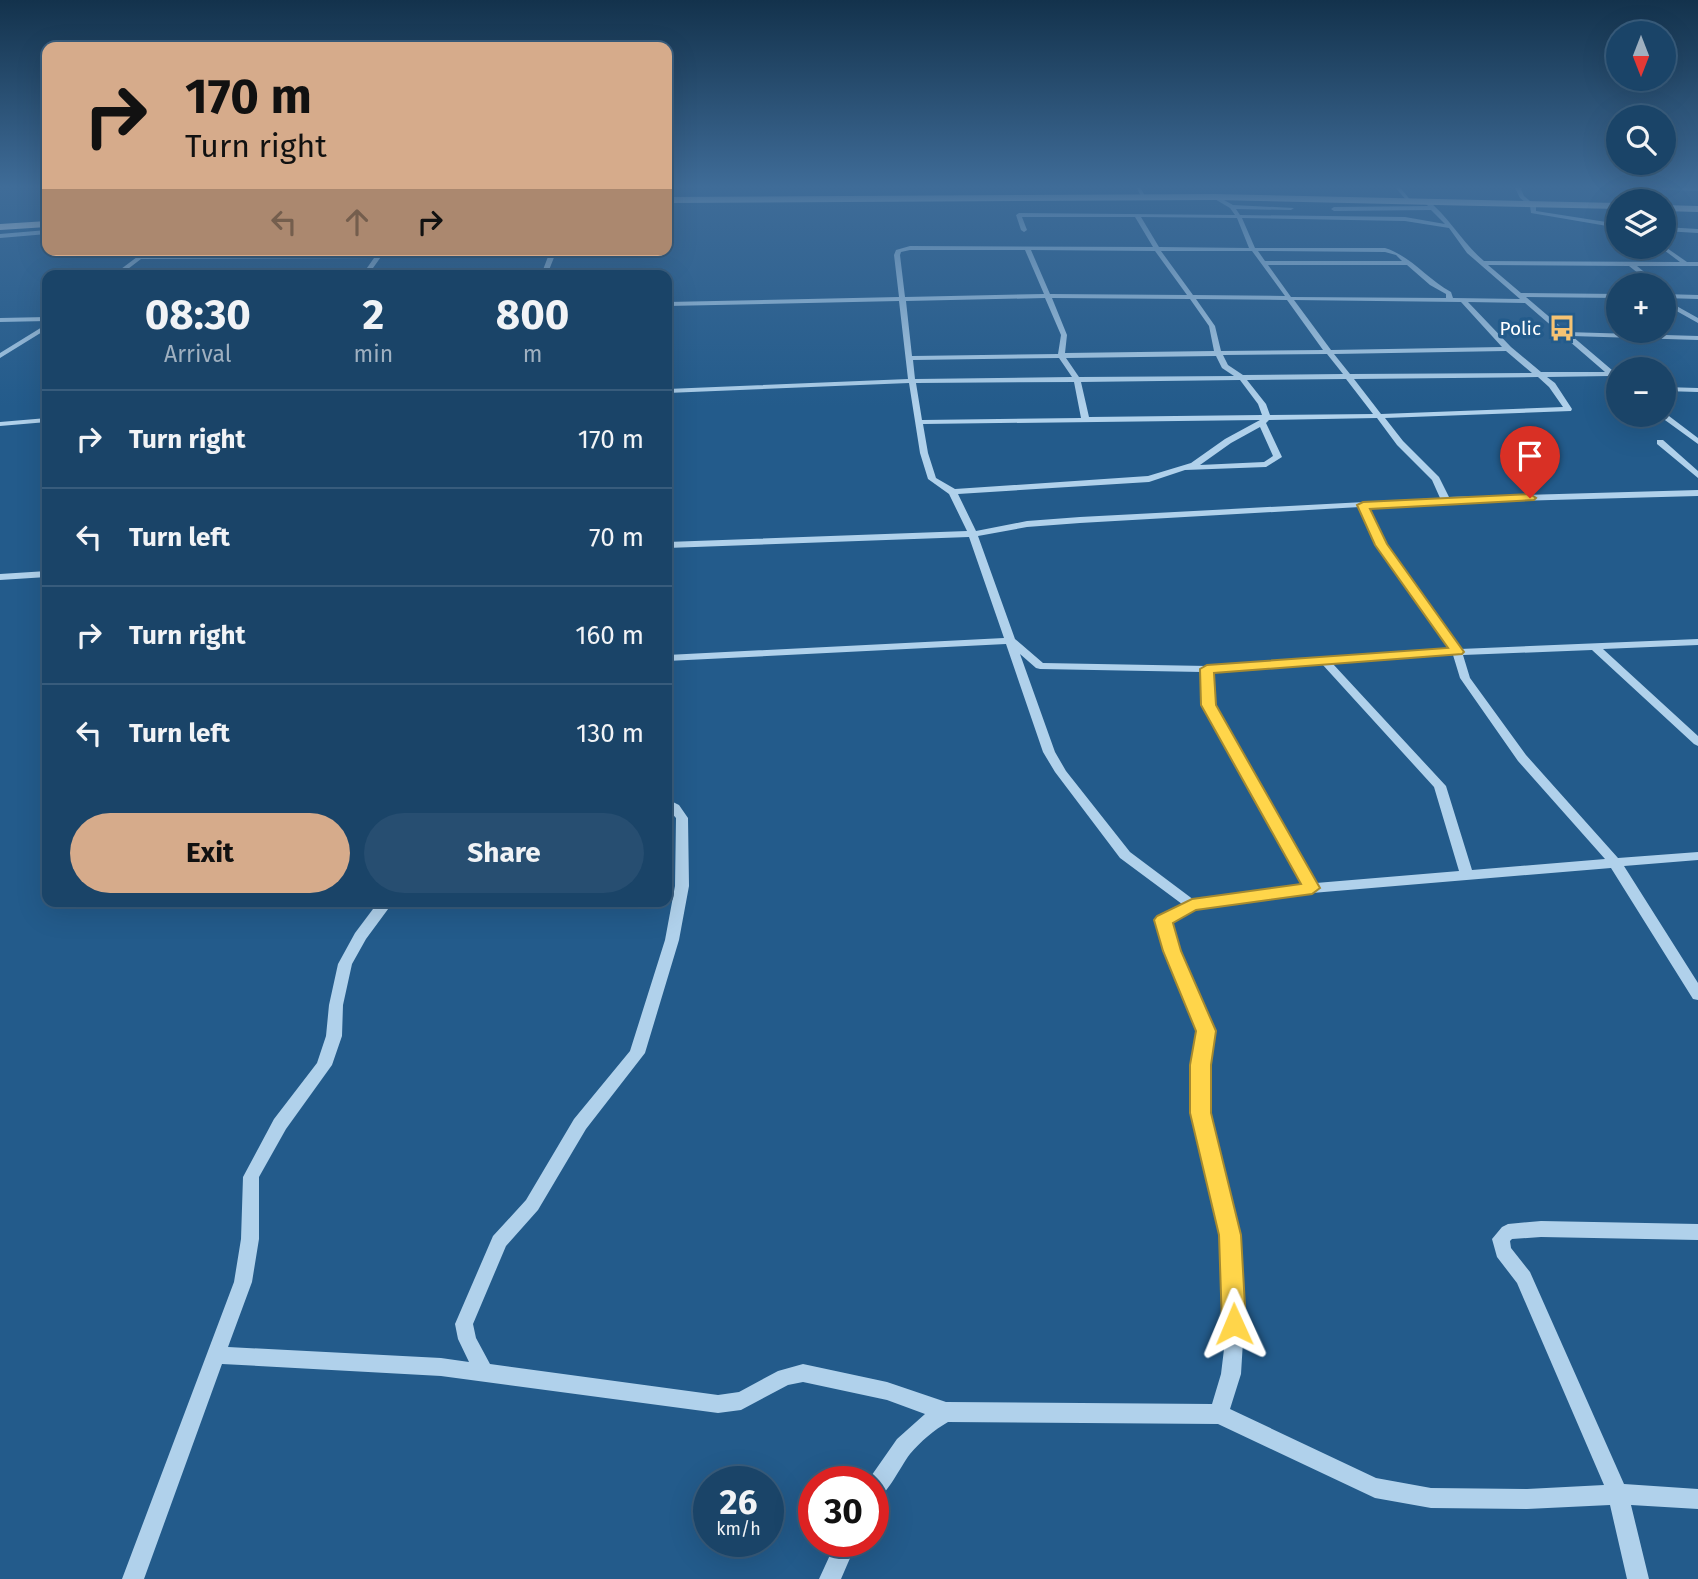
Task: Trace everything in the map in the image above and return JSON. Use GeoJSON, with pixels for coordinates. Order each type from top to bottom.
{"type":"FeatureCollection","features":[{"type":"Feature","properties":{"kind":"street"},"geometry":{"type":"LineString","coordinates":[[122,270],[137,259]]}},
{"type":"Feature","properties":{"kind":"street"},"geometry":{"type":"LineString","coordinates":[[897,259],[912,381],[932,479],[953,492],[973,534],[1013,641],[1034,713],[1049,752],[1061,772],[1125,855],[1192,905]]}},
{"type":"Feature","properties":{"kind":"street"},"geometry":{"type":"LineString","coordinates":[[1032,259],[1064,335],[1061,355],[1077,379],[1085,419]]}},
{"type":"Feature","properties":{"kind":"street"},"geometry":{"type":"LineString","coordinates":[[953,492],[1141,480],[1186,468],[1261,465],[1275,461],[1277,453],[1264,420],[1262,404],[1242,378],[1225,366],[1218,354],[1212,326],[1164,259]]}},
{"type":"Feature","properties":{"kind":"street"},"geometry":{"type":"LineString","coordinates":[[1261,259],[1400,443],[1436,479],[1446,500]]}},
{"type":"Feature","properties":{"kind":"street"},"geometry":{"type":"LineString","coordinates":[[1404,259],[1432,284],[1449,293],[1450,301]]}},
{"type":"Feature","properties":{"kind":"street"},"geometry":{"type":"LineString","coordinates":[[1478,259],[1606,368]]}},
{"type":"Feature","properties":{"kind":"street"},"geometry":{"type":"LineString","coordinates":[[1678,259],[1686,264]]}},
{"type":"Feature","properties":{"kind":"street"},"geometry":{"type":"LineString","coordinates":[[1264,263],[1409,263]]}},
{"type":"Feature","properties":{"kind":"street"},"geometry":{"type":"LineString","coordinates":[[1484,263],[1698,264]]}},
{"type":"Feature","properties":{"kind":"street"},"geometry":{"type":"LineString","coordinates":[[1631,264],[1642,273]]}},
{"type":"Feature","properties":{"kind":"street"},"geometry":{"type":"LineString","coordinates":[[1521,295],[1606,296]]}},
{"type":"Feature","properties":{"kind":"street"},"geometry":{"type":"LineString","coordinates":[[672,304],[1049,296],[1528,301]]}},
{"type":"Feature","properties":{"kind":"street"},"geometry":{"type":"LineString","coordinates":[[1676,296],[1698,297]]}},
{"type":"Feature","properties":{"kind":"street"},"geometry":{"type":"LineString","coordinates":[[919,422],[1264,420],[1567,410],[1552,385],[1508,349],[1463,302]]}},
{"type":"Feature","properties":{"kind":"street"},"geometry":{"type":"LineString","coordinates":[[1676,304],[1698,321]]}},
{"type":"Feature","properties":{"kind":"street"},"geometry":{"type":"LineString","coordinates":[[0,320],[42,319]]}},
{"type":"Feature","properties":{"kind":"street"},"geometry":{"type":"LineString","coordinates":[[0,356],[42,329]]}},
{"type":"Feature","properties":{"kind":"street"},"geometry":{"type":"LineString","coordinates":[[1566,334],[1698,338]]}},
{"type":"Feature","properties":{"kind":"street"},"geometry":{"type":"LineString","coordinates":[[909,358],[1508,349]]}},
{"type":"Feature","properties":{"kind":"street"},"geometry":{"type":"LineString","coordinates":[[672,391],[912,381],[1538,374],[1606,376]]}},
{"type":"Feature","properties":{"kind":"street"},"geometry":{"type":"LineString","coordinates":[[1582,374],[1591,380]]}},
{"type":"Feature","properties":{"kind":"street"},"geometry":{"type":"LineString","coordinates":[[1676,389],[1698,390]]}},
{"type":"Feature","properties":{"kind":"street"},"geometry":{"type":"LineString","coordinates":[[1186,468],[1264,420]]}},
{"type":"Feature","properties":{"kind":"street"},"geometry":{"type":"LineString","coordinates":[[0,424],[42,421]]}},
{"type":"Feature","properties":{"kind":"street"},"geometry":{"type":"LineString","coordinates":[[1676,426],[1698,442]]}},
{"type":"Feature","properties":{"kind":"street"},"geometry":{"type":"LineString","coordinates":[[1660,442],[1698,475]]}},
{"type":"Feature","properties":{"kind":"street"},"geometry":{"type":"LineString","coordinates":[[672,545],[973,534],[1040,523],[1446,500],[1698,493]]}},
{"type":"Feature","properties":{"kind":"street"},"geometry":{"type":"LineString","coordinates":[[1363,505],[1381,545],[1458,652],[1465,678],[1521,758],[1615,863],[1698,995]]}},
{"type":"Feature","properties":{"kind":"street"},"geometry":{"type":"LineString","coordinates":[[0,577],[42,574]]}},
{"type":"Feature","properties":{"kind":"street"},"geometry":{"type":"LineString","coordinates":[[672,658],[1013,641],[1040,666],[1207,669],[1458,652],[1698,642]]}},
{"type":"Feature","properties":{"kind":"street"},"geometry":{"type":"LineString","coordinates":[[1595,647],[1698,742]]}},
{"type":"Feature","properties":{"kind":"street"},"geometry":{"type":"LineString","coordinates":[[1324,660],[1440,786],[1467,876]]}},
{"type":"Feature","properties":{"kind":"street"},"geometry":{"type":"LineString","coordinates":[[1207,669],[1209,705],[1312,888]]}},
{"type":"Feature","properties":{"kind":"street"},"geometry":{"type":"LineString","coordinates":[[483,1371],[467,1339],[464,1320],[499,1241],[532,1205],[580,1124],[637,1053],[673,940],[682,886],[682,818],[672,806]]}},
{"type":"Feature","properties":{"kind":"street"},"geometry":{"type":"LineString","coordinates":[[1219,1414],[1231,1374],[1234,1341],[1233,1256],[1200,1113],[1200,1065],[1206,1031],[1172,951],[1163,920],[1192,905],[1312,888],[1698,856]]}},
{"type":"Feature","properties":{"kind":"street"},"geometry":{"type":"LineString","coordinates":[[133,1579],[237,1300],[247,1262],[251,1177],[280,1124],[324,1065],[332,1042],[336,1005],[345,964],[359,936],[382,907]]}},
{"type":"Feature","properties":{"kind":"street"},"geometry":{"type":"LineString","coordinates":[[1638,1579],[1618,1494],[1524,1278],[1503,1251],[1501,1239],[1508,1233],[1541,1229],[1698,1233]]}},
{"type":"Feature","properties":{"kind":"street"},"geometry":{"type":"LineString","coordinates":[[217,1355],[483,1371],[718,1404],[741,1401],[785,1377],[803,1373],[887,1391],[946,1412],[1219,1414],[1375,1488],[1402,1493],[1485,1500],[1618,1494],[1698,1499]]}},
{"type":"Feature","properties":{"kind":"street"},"geometry":{"type":"LineString","coordinates":[[889,1468],[911,1436],[925,1423],[946,1412]]}},
{"type":"Feature","properties":{"kind":"street"},"geometry":{"type":"LineString","coordinates":[[830,1579],[840,1557]]}},
{"type":"Feature","properties":{"kind":"place","name":"Polic"},"geometry":{"type":"Point","coordinates":[1562,328]}},
{"type":"Feature","properties":{"kind":"route"},"geometry":{"type":"LineString","coordinates":[[1234,1324],[1230,1235],[1200,1113],[1200,1065],[1207,1038],[1206,1031],[1199,1008],[1172,951],[1163,920],[1192,905],[1312,888],[1282,840],[1209,705],[1207,669],[1458,652],[1381,545],[1363,505],[1530,498]]}}]}
